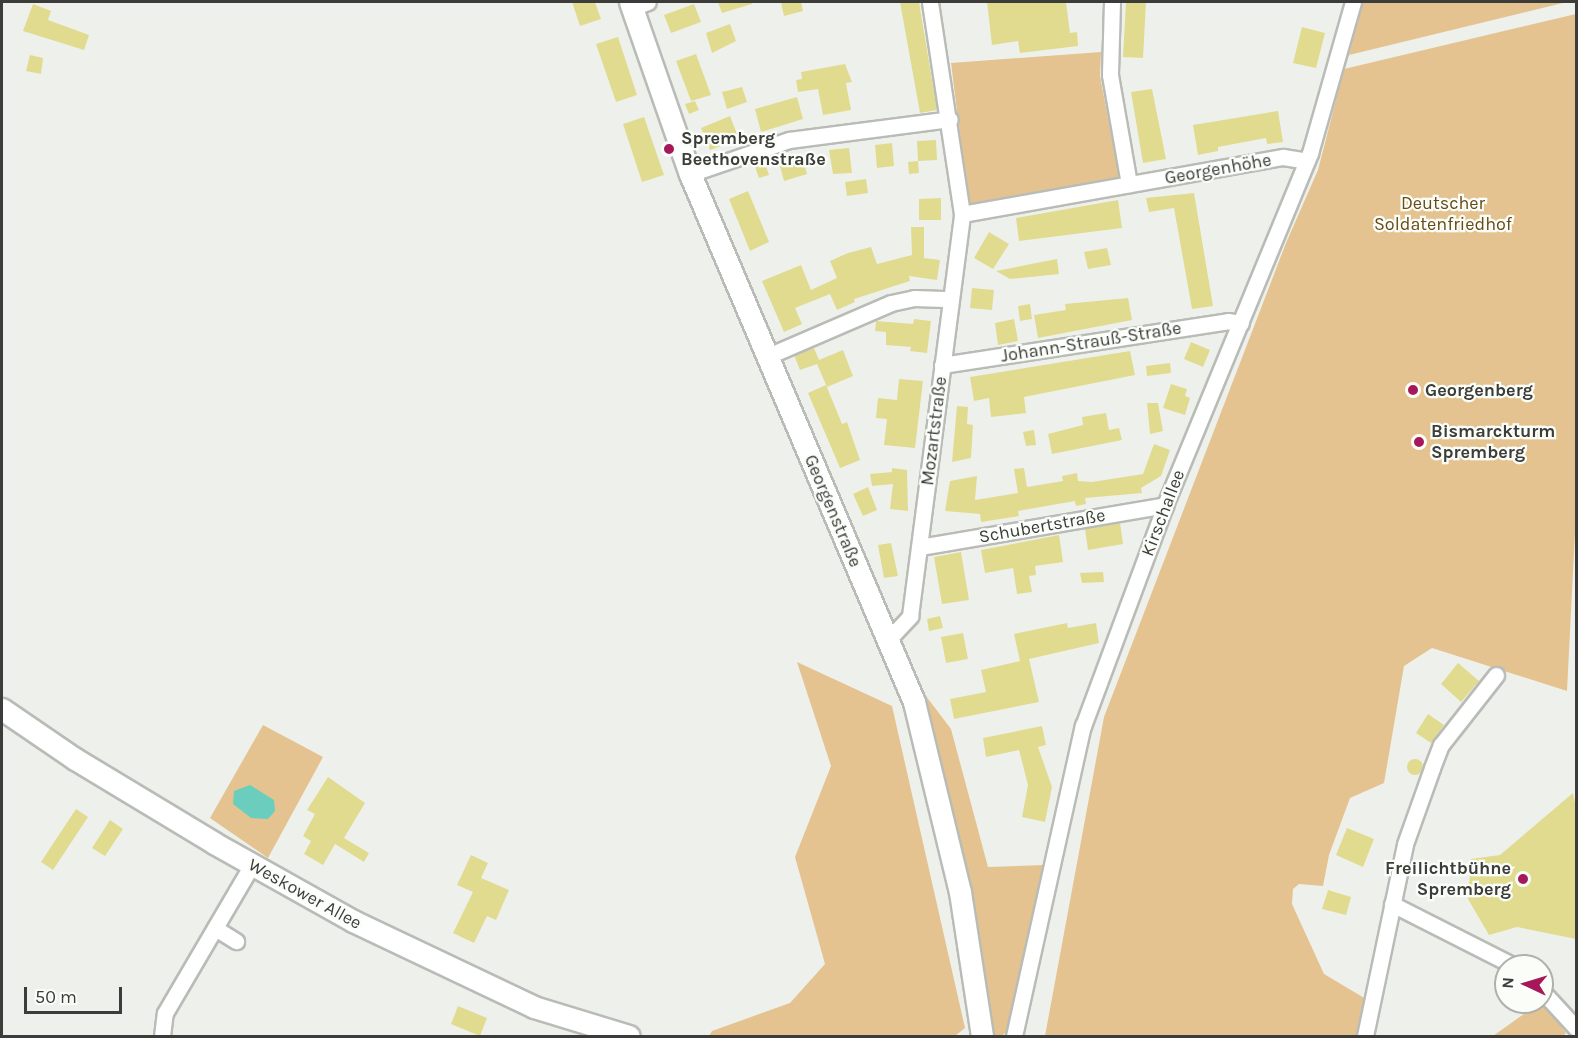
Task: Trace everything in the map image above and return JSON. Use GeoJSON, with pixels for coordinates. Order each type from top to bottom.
{"type":"FeatureCollection","features":[{"type":"Feature","properties":{"kind":"main road","name":"Georgenstraße"},"geometry":{"type":"LineString","coordinates":[[637,4],[690,174],[914,702],[930,758],[960,892],[982,1036]]}},
{"type":"Feature","properties":{"kind":"main road","name":"Weskower Allee"},"geometry":{"type":"LineString","coordinates":[[2,709],[75,759],[252,865],[353,921],[534,1007],[630,1036]]}},
{"type":"Feature","properties":{"kind":"street","name":"Mozartstraße"},"geometry":{"type":"LineString","coordinates":[[888,640],[910,616],[962,214],[950,119],[930,2]]}},
{"type":"Feature","properties":{"kind":"street"},"geometry":{"type":"LineString","coordinates":[[1112,2],[1110,75],[1129,184]]}},
{"type":"Feature","properties":{"kind":"street","name":"Kirschallee"},"geometry":{"type":"LineString","coordinates":[[1014,1036],[1074,756],[1165,505],[1307,161],[1353,2]]}},
{"type":"Feature","properties":{"kind":"street"},"geometry":{"type":"LineString","coordinates":[[690,174],[789,140],[950,119]]}},
{"type":"Feature","properties":{"kind":"street","name":"Georgenhöhe"},"geometry":{"type":"LineString","coordinates":[[962,214],[1283,157],[1307,161]]}},
{"type":"Feature","properties":{"kind":"street"},"geometry":{"type":"LineString","coordinates":[[768,356],[891,303],[914,298],[951,299]]}},
{"type":"Feature","properties":{"kind":"street","name":"Johann-Strauß-Straße"},"geometry":{"type":"LineString","coordinates":[[942,365],[1228,321],[1240,322]]}},
{"type":"Feature","properties":{"kind":"street","name":"Schubertstraße"},"geometry":{"type":"LineString","coordinates":[[920,547],[1165,505]]}},
{"type":"Feature","properties":{"kind":"street"},"geometry":{"type":"LineString","coordinates":[[1365,1036],[1405,844],[1441,745],[1496,675]]}},
{"type":"Feature","properties":{"kind":"street"},"geometry":{"type":"LineString","coordinates":[[162,1036],[165,1013],[252,865]]}},
{"type":"Feature","properties":{"kind":"street"},"geometry":{"type":"LineString","coordinates":[[1392,904],[1494,956]]}},
{"type":"Feature","properties":{"kind":"street"},"geometry":{"type":"LineString","coordinates":[[214,928],[236,941]]}},
{"type":"Feature","properties":{"kind":"street"},"geometry":{"type":"LineString","coordinates":[[1554,1004],[1576,1028]]}},
{"type":"Feature","properties":{"kind":"green space"},"geometry":{"type":"Polygon","coordinates":[[[1363,2],[1567,2],[1349,55],[1363,2]]]}},
{"type":"Feature","properties":{"kind":"green space","name":"Deutscher Soldatenfriedhof"},"geometry":{"type":"Polygon","coordinates":[[[1576,14],[1576,513],[1567,691],[1432,648],[1404,666],[1384,783],[1350,798],[1329,855],[1323,886],[1299,884],[1293,889],[1292,904],[1324,974],[1371,1002],[1363,1036],[1045,1036],[1104,717],[1286,243],[1318,170],[1344,69],[1576,14]]]}},
{"type":"Feature","properties":{"kind":"green space"},"geometry":{"type":"Polygon","coordinates":[[[1101,52],[1100,76],[1120,181],[969,206],[951,63],[1101,52]]]}},
{"type":"Feature","properties":{"kind":"green space"},"geometry":{"type":"Polygon","coordinates":[[[797,662],[892,706],[965,1028],[955,1036],[709,1036],[712,1031],[790,1003],[825,964],[795,857],[831,766],[797,662]]]}},
{"type":"Feature","properties":{"kind":"green space"},"geometry":{"type":"Polygon","coordinates":[[[913,679],[951,729],[988,867],[1044,865],[1008,1030],[1002,1036],[994,1036],[991,1027],[939,753],[913,679]]]}},
{"type":"Feature","properties":{"kind":"green space"},"geometry":{"type":"Polygon","coordinates":[[[263,725],[323,757],[268,858],[210,818],[263,725]]]}},
{"type":"Feature","properties":{"kind":"green space"},"geometry":{"type":"Polygon","coordinates":[[[1524,1014],[1552,1014],[1566,1033],[1563,1036],[1493,1036],[1524,1014]]]}},
{"type":"Feature","properties":{"kind":"water"},"geometry":{"type":"Polygon","coordinates":[[[250,785],[274,800],[275,811],[268,819],[251,818],[233,804],[234,791],[250,785]]]}},
{"type":"Feature","properties":{"kind":"building"},"geometry":{"type":"Polygon","coordinates":[[[572,2],[595,2],[601,19],[580,26],[572,2]]]}},
{"type":"Feature","properties":{"kind":"building"},"geometry":{"type":"Polygon","coordinates":[[[718,2],[752,2],[752,4],[722,13],[718,2]]]}},
{"type":"Feature","properties":{"kind":"building"},"geometry":{"type":"Polygon","coordinates":[[[781,2],[801,2],[803,11],[784,16],[781,2]]]}},
{"type":"Feature","properties":{"kind":"building"},"geometry":{"type":"Polygon","coordinates":[[[900,2],[919,2],[937,110],[920,113],[900,2]]]}},
{"type":"Feature","properties":{"kind":"building"},"geometry":{"type":"Polygon","coordinates":[[[987,2],[1066,2],[1070,33],[1077,32],[1078,46],[1020,53],[1018,41],[992,45],[987,2]]]}},
{"type":"Feature","properties":{"kind":"building"},"geometry":{"type":"Polygon","coordinates":[[[1126,2],[1146,2],[1143,58],[1123,57],[1126,2]]]}},
{"type":"Feature","properties":{"kind":"building"},"geometry":{"type":"Polygon","coordinates":[[[33,4],[51,11],[48,20],[89,35],[84,50],[23,31],[33,4]]]}},
{"type":"Feature","properties":{"kind":"building"},"geometry":{"type":"Polygon","coordinates":[[[694,4],[701,22],[671,33],[664,15],[694,4]]]}},
{"type":"Feature","properties":{"kind":"building"},"geometry":{"type":"Polygon","coordinates":[[[730,24],[736,41],[712,53],[706,33],[730,24]]]}},
{"type":"Feature","properties":{"kind":"building"},"geometry":{"type":"Polygon","coordinates":[[[1302,27],[1325,33],[1316,68],[1293,63],[1302,27]]]}},
{"type":"Feature","properties":{"kind":"building"},"geometry":{"type":"Polygon","coordinates":[[[618,37],[637,95],[616,102],[596,44],[618,37]]]}},
{"type":"Feature","properties":{"kind":"building"},"geometry":{"type":"Polygon","coordinates":[[[696,54],[711,95],[691,101],[676,61],[696,54]]]}},
{"type":"Feature","properties":{"kind":"building"},"geometry":{"type":"Polygon","coordinates":[[[30,55],[43,58],[41,74],[26,71],[30,55]]]}},
{"type":"Feature","properties":{"kind":"building"},"geometry":{"type":"Polygon","coordinates":[[[845,64],[852,82],[846,83],[851,110],[823,115],[818,89],[798,92],[796,80],[802,79],[801,72],[845,64]]]}},
{"type":"Feature","properties":{"kind":"building"},"geometry":{"type":"Polygon","coordinates":[[[742,87],[747,102],[727,109],[722,92],[742,87]]]}},
{"type":"Feature","properties":{"kind":"building"},"geometry":{"type":"Polygon","coordinates":[[[1152,89],[1166,159],[1143,163],[1131,92],[1152,89]]]}},
{"type":"Feature","properties":{"kind":"building"},"geometry":{"type":"Polygon","coordinates":[[[797,97],[803,119],[761,132],[755,109],[797,97]]]}},
{"type":"Feature","properties":{"kind":"building"},"geometry":{"type":"Polygon","coordinates":[[[695,101],[699,110],[689,114],[685,104],[695,101]]]}},
{"type":"Feature","properties":{"kind":"building"},"geometry":{"type":"Polygon","coordinates":[[[1278,111],[1283,142],[1267,144],[1266,138],[1218,147],[1218,151],[1198,155],[1193,125],[1278,111]]]}},
{"type":"Feature","properties":{"kind":"building"},"geometry":{"type":"Polygon","coordinates":[[[730,116],[739,139],[710,150],[701,128],[730,116]]]}},
{"type":"Feature","properties":{"kind":"building"},"geometry":{"type":"Polygon","coordinates":[[[644,117],[664,175],[642,182],[623,124],[644,117]]]}},
{"type":"Feature","properties":{"kind":"building"},"geometry":{"type":"Polygon","coordinates":[[[936,140],[937,160],[918,161],[917,141],[936,140]]]}},
{"type":"Feature","properties":{"kind":"building"},"geometry":{"type":"Polygon","coordinates":[[[892,143],[894,166],[877,168],[875,145],[892,143]]]}},
{"type":"Feature","properties":{"kind":"building"},"geometry":{"type":"Polygon","coordinates":[[[849,148],[852,173],[833,174],[829,150],[849,148]]]}},
{"type":"Feature","properties":{"kind":"building"},"geometry":{"type":"Polygon","coordinates":[[[802,155],[807,174],[784,181],[779,162],[802,155]]]}},
{"type":"Feature","properties":{"kind":"building"},"geometry":{"type":"Polygon","coordinates":[[[764,160],[769,175],[759,178],[754,164],[764,160]]]}},
{"type":"Feature","properties":{"kind":"building"},"geometry":{"type":"Polygon","coordinates":[[[918,161],[919,173],[909,174],[908,162],[918,161]]]}},
{"type":"Feature","properties":{"kind":"building"},"geometry":{"type":"Polygon","coordinates":[[[866,179],[868,193],[847,196],[845,182],[866,179]]]}},
{"type":"Feature","properties":{"kind":"building"},"geometry":{"type":"Polygon","coordinates":[[[748,191],[769,242],[750,251],[729,199],[748,191]]]}},
{"type":"Feature","properties":{"kind":"building"},"geometry":{"type":"Polygon","coordinates":[[[1194,193],[1213,306],[1192,309],[1174,208],[1149,212],[1146,198],[1194,193]]]}},
{"type":"Feature","properties":{"kind":"building"},"geometry":{"type":"Polygon","coordinates":[[[941,198],[941,220],[919,220],[919,199],[941,198]]]}},
{"type":"Feature","properties":{"kind":"building"},"geometry":{"type":"Polygon","coordinates":[[[1118,200],[1122,228],[1019,241],[1016,218],[1118,200]]]}},
{"type":"Feature","properties":{"kind":"building"},"geometry":{"type":"Polygon","coordinates":[[[911,227],[924,227],[924,258],[940,260],[937,280],[909,276],[910,281],[854,299],[855,302],[837,310],[830,294],[795,308],[802,324],[784,332],[762,281],[801,265],[811,290],[837,278],[830,261],[848,253],[871,247],[877,264],[912,255],[911,227]]]}},
{"type":"Feature","properties":{"kind":"building"},"geometry":{"type":"Polygon","coordinates":[[[989,232],[1009,244],[993,269],[974,258],[989,232]]]}},
{"type":"Feature","properties":{"kind":"building"},"geometry":{"type":"Polygon","coordinates":[[[1107,248],[1111,265],[1088,269],[1084,252],[1107,248]]]}},
{"type":"Feature","properties":{"kind":"building"},"geometry":{"type":"Polygon","coordinates":[[[1057,259],[1059,274],[1010,279],[996,271],[1057,259]]]}},
{"type":"Feature","properties":{"kind":"building"},"geometry":{"type":"Polygon","coordinates":[[[972,288],[994,290],[992,310],[970,308],[972,288]]]}},
{"type":"Feature","properties":{"kind":"building"},"geometry":{"type":"Polygon","coordinates":[[[1128,298],[1132,320],[1038,338],[1034,315],[1066,310],[1065,304],[1128,298]]]}},
{"type":"Feature","properties":{"kind":"building"},"geometry":{"type":"Polygon","coordinates":[[[1030,304],[1032,319],[1020,321],[1018,306],[1030,304]]]}},
{"type":"Feature","properties":{"kind":"building"},"geometry":{"type":"Polygon","coordinates":[[[914,319],[931,321],[927,353],[910,351],[911,347],[886,345],[886,332],[875,331],[876,321],[913,324],[914,319]]]}},
{"type":"Feature","properties":{"kind":"building"},"geometry":{"type":"Polygon","coordinates":[[[1014,319],[1018,341],[998,345],[995,323],[1014,319]]]}},
{"type":"Feature","properties":{"kind":"building"},"geometry":{"type":"Polygon","coordinates":[[[1191,342],[1210,350],[1203,367],[1184,359],[1191,342]]]}},
{"type":"Feature","properties":{"kind":"building"},"geometry":{"type":"Polygon","coordinates":[[[814,348],[819,360],[843,350],[853,376],[827,387],[817,364],[800,370],[794,355],[814,348]]]}},
{"type":"Feature","properties":{"kind":"building"},"geometry":{"type":"Polygon","coordinates":[[[1130,351],[1135,375],[1024,397],[1026,413],[991,417],[989,398],[974,401],[970,377],[1130,351]]]}},
{"type":"Feature","properties":{"kind":"building"},"geometry":{"type":"Polygon","coordinates":[[[1170,363],[1171,373],[1147,376],[1146,366],[1170,363]]]}},
{"type":"Feature","properties":{"kind":"building"},"geometry":{"type":"Polygon","coordinates":[[[899,379],[923,381],[915,448],[884,445],[887,419],[876,418],[878,398],[897,400],[899,379]]]}},
{"type":"Feature","properties":{"kind":"building"},"geometry":{"type":"Polygon","coordinates":[[[1171,384],[1187,389],[1185,396],[1190,398],[1185,415],[1163,408],[1171,384]]]}},
{"type":"Feature","properties":{"kind":"building"},"geometry":{"type":"Polygon","coordinates":[[[826,385],[842,424],[847,422],[860,460],[840,468],[808,393],[826,385]]]}},
{"type":"Feature","properties":{"kind":"building"},"geometry":{"type":"Polygon","coordinates":[[[1147,403],[1158,403],[1163,431],[1150,434],[1147,403]]]}},
{"type":"Feature","properties":{"kind":"building"},"geometry":{"type":"Polygon","coordinates":[[[957,406],[968,407],[967,424],[973,425],[971,458],[952,462],[957,406]]]}},
{"type":"Feature","properties":{"kind":"building"},"geometry":{"type":"Polygon","coordinates":[[[1106,413],[1109,430],[1119,428],[1122,440],[1052,454],[1048,434],[1083,425],[1082,417],[1106,413]]]}},
{"type":"Feature","properties":{"kind":"building"},"geometry":{"type":"Polygon","coordinates":[[[1034,430],[1036,445],[1026,446],[1023,432],[1034,430]]]}},
{"type":"Feature","properties":{"kind":"building","name":"Bismarckturm Spremberg"},"geometry":{"type":"Polygon","coordinates":[[[1421,436],[1425,442],[1421,448],[1417,448],[1413,440],[1421,436]]]}},
{"type":"Feature","properties":{"kind":"building"},"geometry":{"type":"Polygon","coordinates":[[[1154,444],[1170,450],[1161,476],[1141,488],[1142,493],[1085,498],[1086,504],[1076,506],[1075,501],[1018,511],[1019,516],[981,522],[980,514],[945,511],[950,481],[977,476],[975,500],[1018,493],[1014,469],[1024,468],[1027,487],[1063,481],[1062,476],[1077,473],[1078,481],[1092,482],[1143,474],[1154,444]]]}},
{"type":"Feature","properties":{"kind":"building"},"geometry":{"type":"Polygon","coordinates":[[[892,468],[907,470],[908,511],[890,509],[893,484],[872,486],[870,474],[892,472],[892,468]]]}},
{"type":"Feature","properties":{"kind":"building"},"geometry":{"type":"Polygon","coordinates":[[[868,487],[877,510],[863,516],[853,494],[868,487]]]}},
{"type":"Feature","properties":{"kind":"building"},"geometry":{"type":"Polygon","coordinates":[[[1120,523],[1123,544],[1088,550],[1085,529],[1120,523]]]}},
{"type":"Feature","properties":{"kind":"building"},"geometry":{"type":"Polygon","coordinates":[[[1059,535],[1063,562],[1035,566],[1036,575],[1029,576],[1032,592],[1017,594],[1013,568],[985,573],[981,550],[1059,535]]]}},
{"type":"Feature","properties":{"kind":"building"},"geometry":{"type":"Polygon","coordinates":[[[891,543],[898,576],[884,578],[878,545],[891,543]]]}},
{"type":"Feature","properties":{"kind":"building"},"geometry":{"type":"Polygon","coordinates":[[[961,552],[969,600],[942,604],[934,557],[961,552]]]}},
{"type":"Feature","properties":{"kind":"building"},"geometry":{"type":"Polygon","coordinates":[[[1103,572],[1104,582],[1082,583],[1080,573],[1103,572]]]}},
{"type":"Feature","properties":{"kind":"building"},"geometry":{"type":"Polygon","coordinates":[[[940,616],[943,628],[929,631],[927,619],[940,616]]]}},
{"type":"Feature","properties":{"kind":"building"},"geometry":{"type":"Polygon","coordinates":[[[1067,623],[1068,628],[1096,623],[1099,643],[1029,659],[1039,702],[954,719],[950,699],[986,692],[981,670],[1020,661],[1014,634],[1067,623]]]}},
{"type":"Feature","properties":{"kind":"building"},"geometry":{"type":"Polygon","coordinates":[[[963,633],[968,659],[946,663],[941,637],[963,633]]]}},
{"type":"Feature","properties":{"kind":"building"},"geometry":{"type":"Polygon","coordinates":[[[1458,663],[1479,681],[1461,702],[1441,684],[1458,663]]]}},
{"type":"Feature","properties":{"kind":"building"},"geometry":{"type":"Polygon","coordinates":[[[1428,714],[1444,725],[1431,743],[1416,733],[1428,714]]]}},
{"type":"Feature","properties":{"kind":"building"},"geometry":{"type":"Polygon","coordinates":[[[1042,726],[1046,745],[1038,747],[1052,787],[1045,822],[1022,817],[1028,785],[1019,750],[986,757],[983,738],[1042,726]]]}},
{"type":"Feature","properties":{"kind":"building"},"geometry":{"type":"Polygon","coordinates":[[[1415,759],[1421,761],[1423,767],[1421,773],[1415,775],[1409,773],[1407,767],[1409,761],[1415,759]]]}},
{"type":"Feature","properties":{"kind":"building"},"geometry":{"type":"Polygon","coordinates":[[[328,777],[365,803],[344,838],[369,853],[364,862],[335,844],[323,865],[304,854],[311,841],[303,836],[315,814],[307,810],[328,777]]]}},
{"type":"Feature","properties":{"kind":"building","name":"Freilichtbühne Spremberg"},"geometry":{"type":"Polygon","coordinates":[[[1573,793],[1576,808],[1576,939],[1517,927],[1489,935],[1468,899],[1471,859],[1500,855],[1573,793]]]}},
{"type":"Feature","properties":{"kind":"building"},"geometry":{"type":"Polygon","coordinates":[[[76,809],[88,817],[53,870],[41,862],[76,809]]]}},
{"type":"Feature","properties":{"kind":"building"},"geometry":{"type":"Polygon","coordinates":[[[110,820],[123,829],[105,856],[92,848],[110,820]]]}},
{"type":"Feature","properties":{"kind":"building"},"geometry":{"type":"Polygon","coordinates":[[[1347,828],[1374,839],[1363,867],[1336,855],[1347,828]]]}},
{"type":"Feature","properties":{"kind":"building"},"geometry":{"type":"Polygon","coordinates":[[[471,855],[488,863],[481,878],[509,890],[496,920],[487,916],[474,943],[453,933],[473,892],[457,885],[471,855]]]}},
{"type":"Feature","properties":{"kind":"building"},"geometry":{"type":"Polygon","coordinates":[[[1328,890],[1351,897],[1346,915],[1322,909],[1328,890]]]}},
{"type":"Feature","properties":{"kind":"building"},"geometry":{"type":"Polygon","coordinates":[[[458,1006],[487,1018],[480,1036],[451,1024],[458,1006]]]}},
{"type":"Feature","properties":{"kind":"place","name":"Spremberg Beethovenstraße"},"geometry":{"type":"Point","coordinates":[669,149]}},
{"type":"Feature","properties":{"kind":"place","name":"Georgenberg"},"geometry":{"type":"Point","coordinates":[1413,390]}},
{"type":"Feature","properties":{"kind":"place","name":"Bismarckturm Spremberg"},"geometry":{"type":"Point","coordinates":[1419,442]}},
{"type":"Feature","properties":{"kind":"place","name":"Freilichtbühne Spremberg"},"geometry":{"type":"Point","coordinates":[1523,879]}}]}
